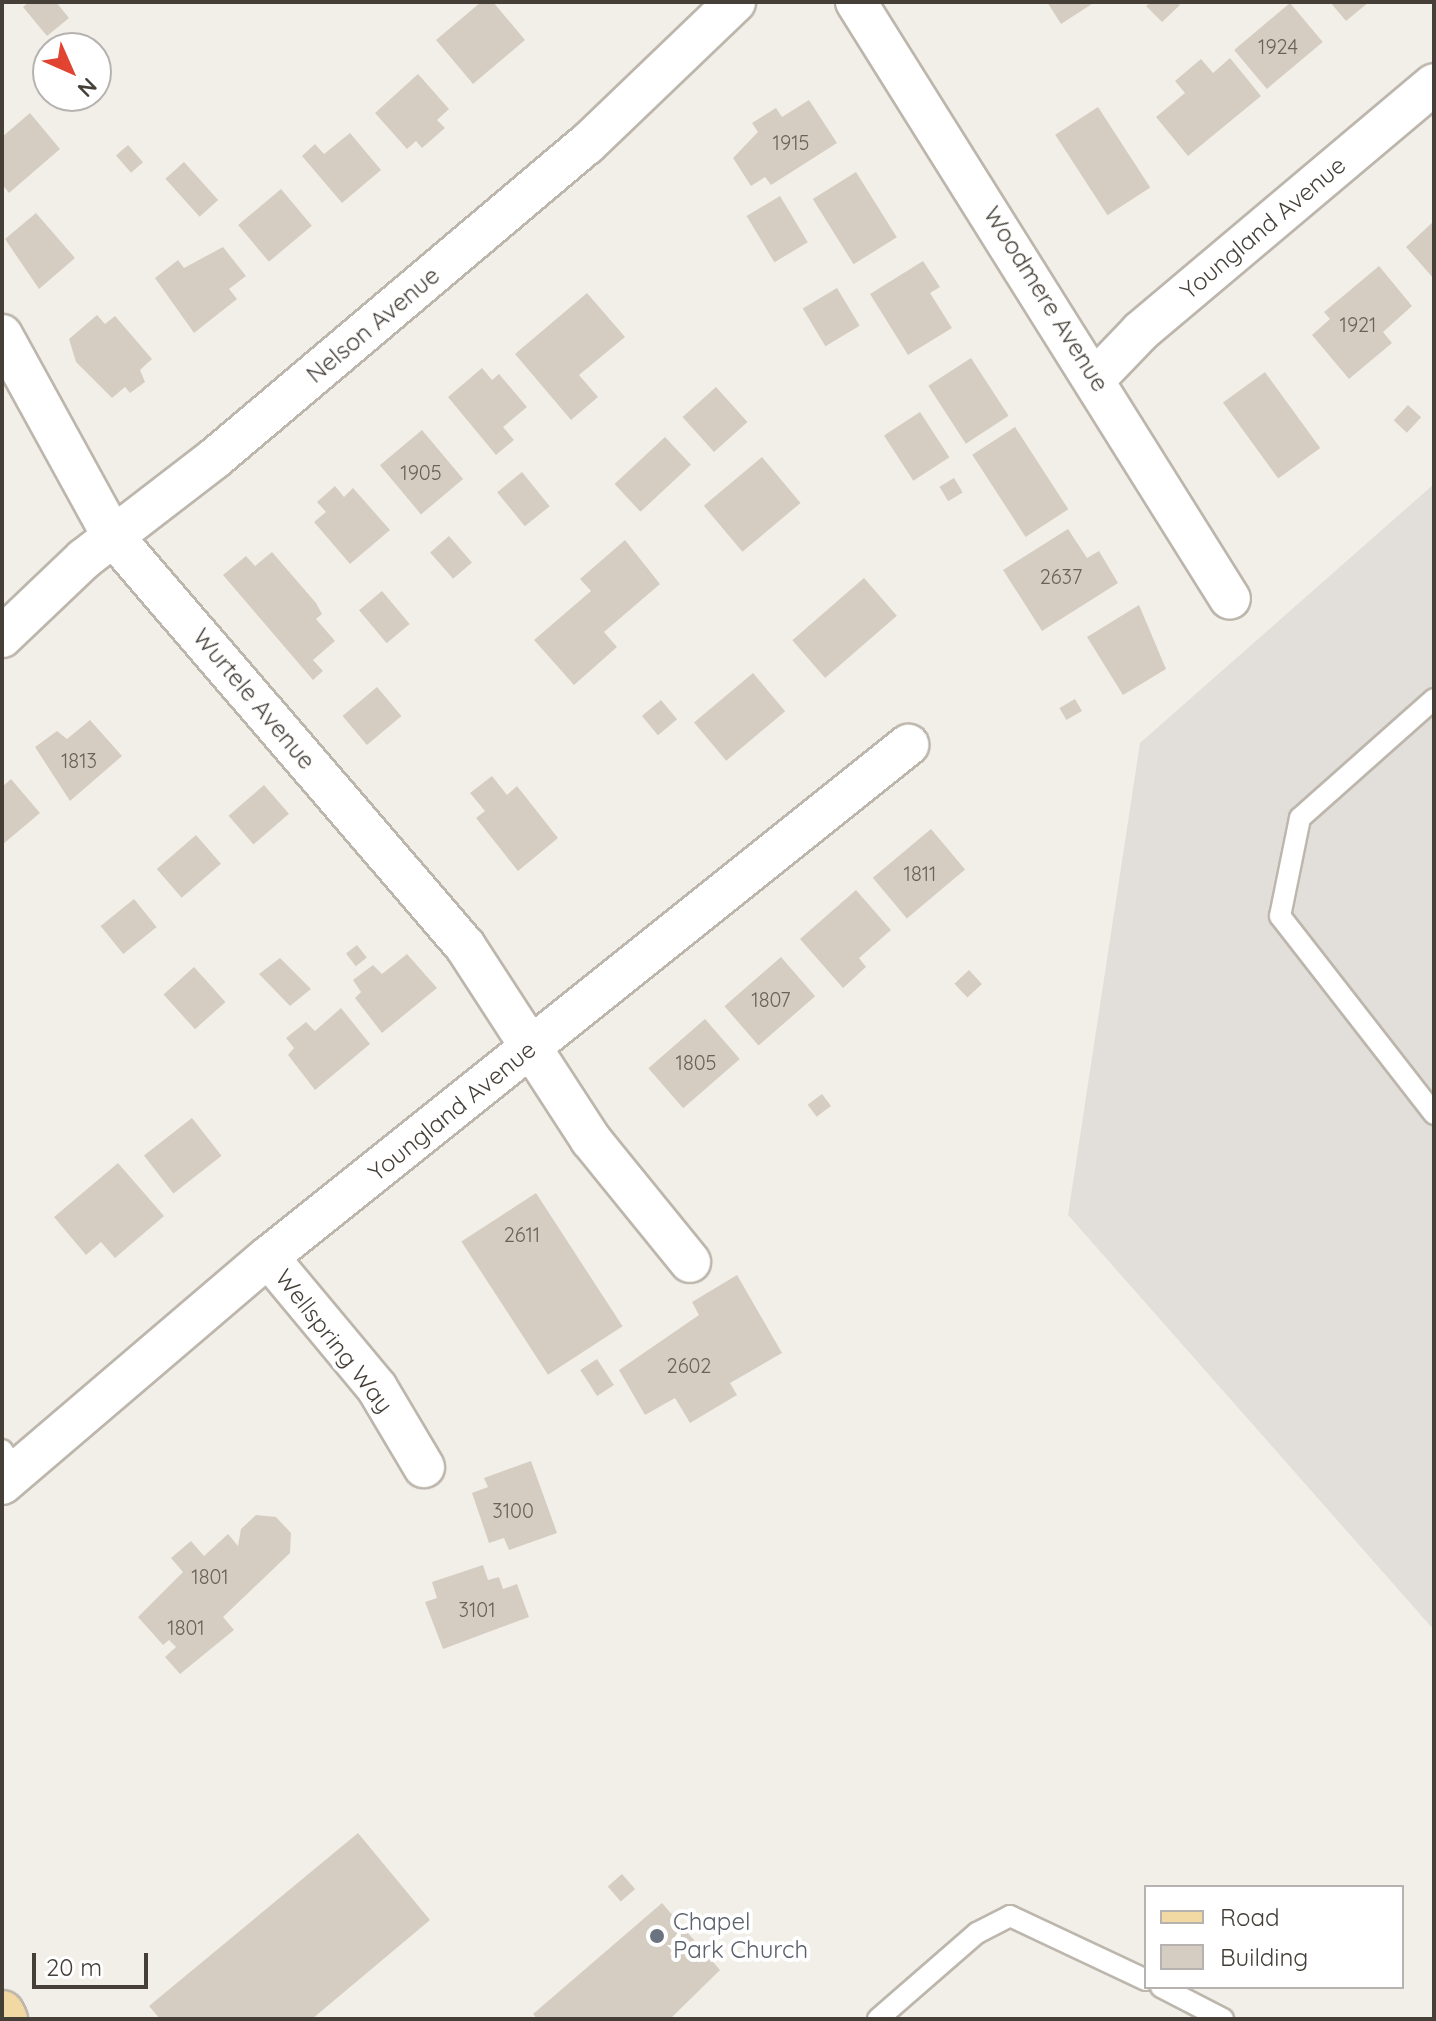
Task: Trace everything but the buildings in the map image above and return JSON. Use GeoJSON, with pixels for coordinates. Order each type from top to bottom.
{"type":"FeatureCollection","features":[{"type":"Feature","properties":{"kind":"main road"},"geometry":{"type":"LineString","coordinates":[[2,2013],[5,2019]]}},
{"type":"Feature","properties":{"kind":"street","name":"Nelson Avenue"},"geometry":{"type":"LineString","coordinates":[[2,637],[112,535],[215,458],[587,144],[735,2]]}},
{"type":"Feature","properties":{"kind":"street","name":"Woodmere Avenue"},"geometry":{"type":"LineString","coordinates":[[856,2],[1096,378],[1230,599]]}},
{"type":"Feature","properties":{"kind":"street","name":"Youngland Avenue"},"geometry":{"type":"LineString","coordinates":[[1096,378],[1141,331],[1434,84]]}},
{"type":"Feature","properties":{"kind":"street","name":"Wurtele Avenue"},"geometry":{"type":"LineString","coordinates":[[2,335],[112,535],[465,946],[534,1045],[591,1140],[690,1262]]}},
{"type":"Feature","properties":{"kind":"street","name":"Youngland Avenue"},"geometry":{"type":"LineString","coordinates":[[7,1468],[908,745]]}},
{"type":"Feature","properties":{"kind":"street","name":"Wellspring Way"},"geometry":{"type":"LineString","coordinates":[[268,1257],[377,1388],[424,1467]]}},
{"type":"Feature","properties":{"kind":"lane"},"geometry":{"type":"LineString","coordinates":[[1434,699],[1300,818],[1280,916],[1434,1114]]}},
{"type":"Feature","properties":{"kind":"lane"},"geometry":{"type":"LineString","coordinates":[[878,2019],[977,1933],[1010,1916],[1144,1979]]}},
{"type":"Feature","properties":{"kind":"lane"},"geometry":{"type":"LineString","coordinates":[[1165,1989],[1223,2019]]}},
{"type":"Feature","properties":{"kind":"shaded area"},"geometry":{"type":"Polygon","coordinates":[[[1434,484],[1434,1630],[1068,1215],[1140,743],[1434,484]]]}},
{"type":"Feature","properties":{"kind":"place","name":"Chapel Park Church"},"geometry":{"type":"Point","coordinates":[657,1936]}}]}
